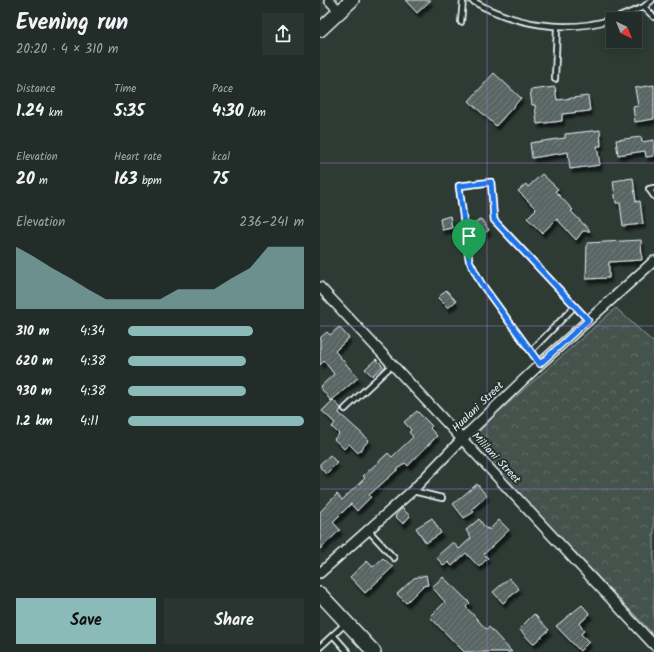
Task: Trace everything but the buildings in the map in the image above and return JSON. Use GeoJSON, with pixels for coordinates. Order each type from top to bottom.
{"type":"FeatureCollection","features":[{"type":"Feature","properties":{"kind":"street"},"geometry":{"type":"LineString","coordinates":[[329,0],[340,12]]}},
{"type":"Feature","properties":{"kind":"street"},"geometry":{"type":"LineString","coordinates":[[320,30],[352,0]]}},
{"type":"Feature","properties":{"kind":"street","name":"Hualani Street"},"geometry":{"type":"LineString","coordinates":[[320,573],[367,529],[412,491],[462,439],[540,364],[654,261]]}},
{"type":"Feature","properties":{"kind":"street","name":"Mililani Street"},"geometry":{"type":"LineString","coordinates":[[320,287],[654,645]]}},
{"type":"Feature","properties":{"kind":"street"},"geometry":{"type":"LineString","coordinates":[[320,594],[374,652]]}},
{"type":"Feature","properties":{"kind":"lane"},"geometry":{"type":"LineString","coordinates":[[462,22],[463,0]]}},
{"type":"Feature","properties":{"kind":"lane"},"geometry":{"type":"LineString","coordinates":[[471,0],[495,12],[530,22],[557,27],[593,26],[606,22]]}},
{"type":"Feature","properties":{"kind":"lane"},"geometry":{"type":"LineString","coordinates":[[632,12],[644,7],[652,0]]}},
{"type":"Feature","properties":{"kind":"lane"},"geometry":{"type":"LineString","coordinates":[[644,7],[654,17]]}},
{"type":"Feature","properties":{"kind":"lane"},"geometry":{"type":"LineString","coordinates":[[555,79],[557,27]]}},
{"type":"Feature","properties":{"kind":"lane"},"geometry":{"type":"LineString","coordinates":[[540,364],[481,283],[469,260],[459,186],[491,182],[494,220],[588,320]]}},
{"type":"Feature","properties":{"kind":"lane"},"geometry":{"type":"LineString","coordinates":[[654,188],[649,189],[654,196]]}},
{"type":"Feature","properties":{"kind":"lane"},"geometry":{"type":"LineString","coordinates":[[531,351],[575,306]]}},
{"type":"Feature","properties":{"kind":"lane"},"geometry":{"type":"LineString","coordinates":[[345,408],[392,365]]}},
{"type":"Feature","properties":{"kind":"lane"},"geometry":{"type":"LineString","coordinates":[[412,491],[442,498]]}},
{"type":"Feature","properties":{"kind":"lane"},"geometry":{"type":"LineString","coordinates":[[367,529],[394,558]]}},
{"type":"Feature","properties":{"kind":"lane"},"geometry":{"type":"LineString","coordinates":[[320,647],[346,623]]}},
{"type":"Feature","properties":{"kind":"lane"},"geometry":{"type":"LineString","coordinates":[[332,635],[348,652]]}},
{"type":"Feature","properties":{"kind":"green space"},"geometry":{"type":"Polygon","coordinates":[[[616,308],[654,343],[654,635],[480,453],[477,434],[493,417],[616,308]]]}},
{"type":"Feature","properties":{"kind":"route"},"geometry":{"type":"LineString","coordinates":[[491,182],[494,220],[588,320],[540,364],[481,283],[469,260],[459,186],[491,182]]}}]}
